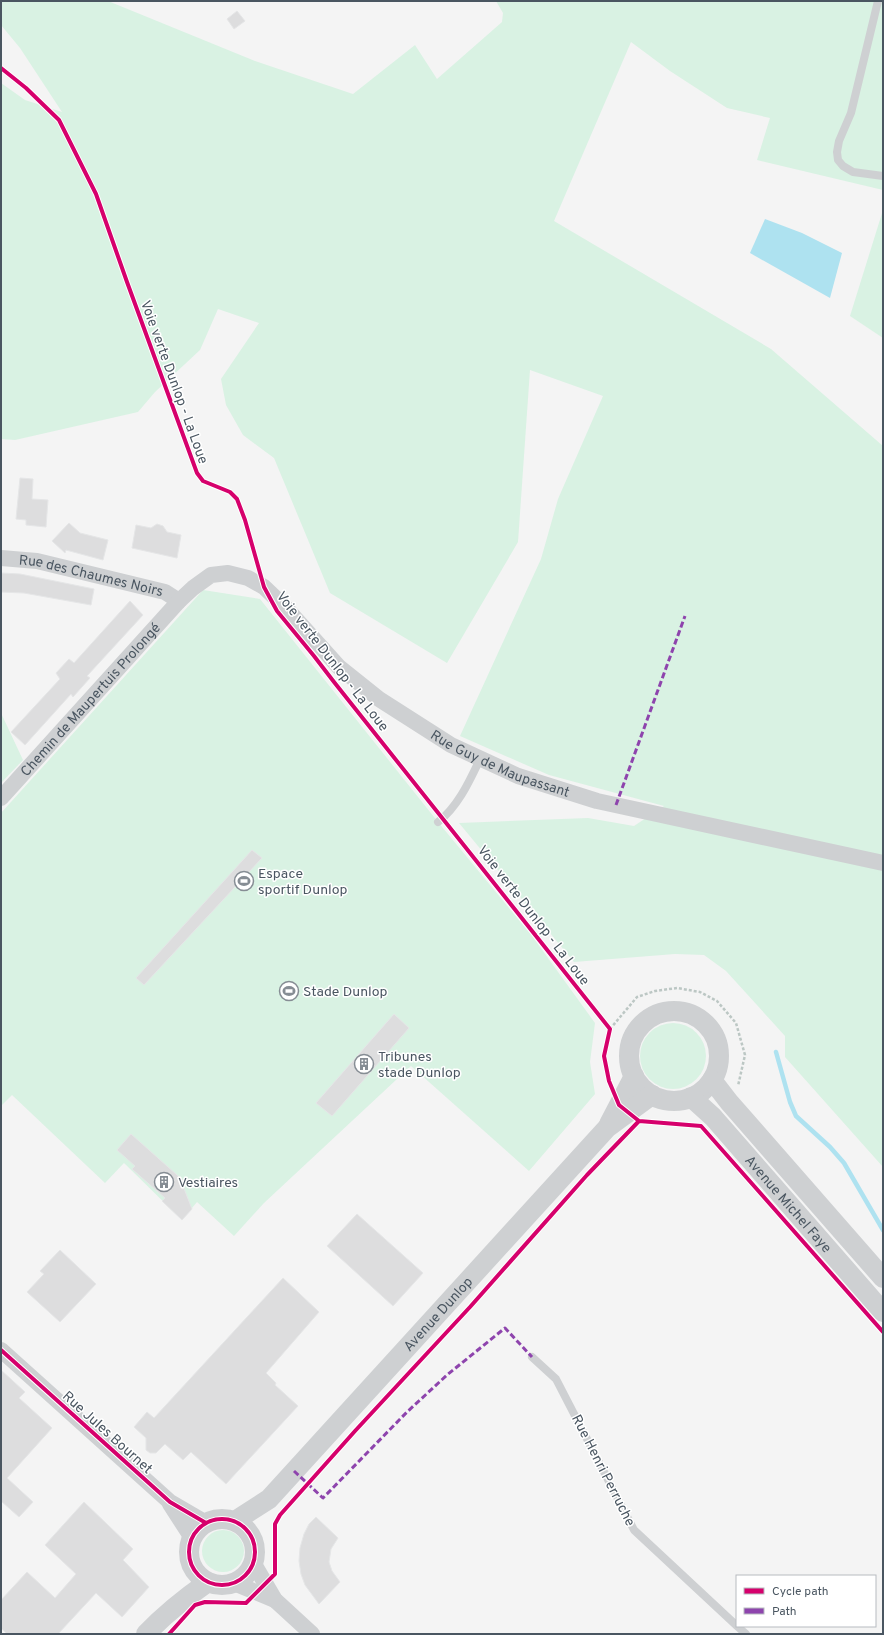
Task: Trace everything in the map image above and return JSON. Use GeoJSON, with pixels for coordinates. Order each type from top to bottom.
{"type":"FeatureCollection","features":[{"type":"Feature","properties":{"kind":"street","name":"Rue des Chaumes Noirs"},"geometry":{"type":"LineString","coordinates":[[1,558],[37,561],[165,592],[179,600]]}},
{"type":"Feature","properties":{"kind":"street","name":"Rue Guy de Maupassant"},"geometry":{"type":"LineString","coordinates":[[179,600],[211,576],[228,573],[248,578],[264,587],[286,608],[338,667],[373,694],[451,745],[518,776],[597,802],[883,863]]}},
{"type":"Feature","properties":{"kind":"street","name":"Chemin de Maupertuis Prolongé"},"geometry":{"type":"LineString","coordinates":[[1,798],[179,600]]}},
{"type":"Feature","properties":{"kind":"street"},"geometry":{"type":"LineString","coordinates":[[676,1011],[691,1014],[704,1022],[714,1034],[719,1049],[718,1065],[712,1080],[700,1093],[678,1101],[665,1100],[652,1095],[641,1087],[634,1076],[629,1061],[630,1046],[636,1031],[646,1020],[660,1013],[676,1011]]}},
{"type":"Feature","properties":{"kind":"street","name":"Avenue Dunlop"},"geometry":{"type":"LineString","coordinates":[[607,1128],[634,1076]]}},
{"type":"Feature","properties":{"kind":"street","name":"Avenue Michel Faye"},"geometry":{"type":"LineString","coordinates":[[712,1080],[729,1102],[883,1278]]}},
{"type":"Feature","properties":{"kind":"street","name":"Avenue Dunlop"},"geometry":{"type":"LineString","coordinates":[[235,1521],[269,1499],[607,1128],[652,1095]]}},
{"type":"Feature","properties":{"kind":"street","name":"Avenue Michel Faye"},"geometry":{"type":"LineString","coordinates":[[691,1097],[713,1117],[883,1312]]}},
{"type":"Feature","properties":{"kind":"street","name":"Rue Jules Bournet"},"geometry":{"type":"LineString","coordinates":[[1,1350],[170,1502],[206,1523]]}},
{"type":"Feature","properties":{"kind":"street","name":"Avenue Dunlop"},"geometry":{"type":"LineString","coordinates":[[253,1539],[269,1499]]}},
{"type":"Feature","properties":{"kind":"street","name":"Rue Jules Bournet"},"geometry":{"type":"LineString","coordinates":[[170,1502],[192,1538]]}},
{"type":"Feature","properties":{"kind":"street"},"geometry":{"type":"LineString","coordinates":[[215,1519],[235,1521],[246,1528],[253,1539],[256,1556],[254,1564],[242,1579],[225,1586],[216,1585],[199,1576],[192,1568],[189,1558],[189,1548],[192,1538],[198,1529],[206,1523],[215,1519]]}},
{"type":"Feature","properties":{"kind":"street"},"geometry":{"type":"LineString","coordinates":[[254,1564],[275,1600],[312,1634]]}},
{"type":"Feature","properties":{"kind":"street"},"geometry":{"type":"LineString","coordinates":[[163,1616],[192,1568]]}},
{"type":"Feature","properties":{"kind":"street"},"geometry":{"type":"LineString","coordinates":[[146,1634],[163,1616],[186,1597],[208,1582]]}},
{"type":"Feature","properties":{"kind":"street"},"geometry":{"type":"LineString","coordinates":[[234,1583],[275,1600]]}},
{"type":"Feature","properties":{"kind":"lane"},"geometry":{"type":"LineString","coordinates":[[878,1],[853,106],[839,141],[837,152],[838,160],[843,166],[853,172],[883,176]]}},
{"type":"Feature","properties":{"kind":"lane"},"geometry":{"type":"LineString","coordinates":[[438,822],[449,811],[468,784],[480,759]]}},
{"type":"Feature","properties":{"kind":"lane","name":"Rue Henri Perruche"},"geometry":{"type":"LineString","coordinates":[[532,1357],[556,1379],[634,1530],[736,1625]]}},
{"type":"Feature","properties":{"kind":"lane","name":"Rue Henri Perruche"},"geometry":{"type":"LineString","coordinates":[[738,1627],[746,1634]]}},
{"type":"Feature","properties":{"kind":"path"},"geometry":{"type":"LineString","coordinates":[[609,1036],[610,1029],[637,997],[655,991],[677,988],[700,992],[718,1001],[736,1023],[745,1055],[740,1083],[729,1102]]}},
{"type":"Feature","properties":{"kind":"path"},"geometry":{"type":"LineString","coordinates":[[605,1023],[610,1029]]}},
{"type":"Feature","properties":{"kind":"green space"},"geometry":{"type":"Polygon","coordinates":[[[1,1],[108,1],[255,61],[353,94],[415,45],[437,79],[502,22],[503,13],[496,1],[883,1],[883,190],[757,160],[770,118],[727,108],[670,71],[631,42],[554,221],[771,349],[883,446],[883,1167],[785,1057],[785,1036],[726,971],[704,955],[675,954],[574,962],[459,823],[588,818],[634,826],[664,806],[549,775],[460,736],[541,559],[558,499],[603,396],[530,370],[518,542],[447,663],[330,593],[274,458],[243,435],[226,405],[221,379],[259,323],[218,309],[200,350],[155,392],[138,412],[15,440],[1,439],[1,83],[25,100],[62,112],[20,48],[1,25],[1,1]]]}},
{"type":"Feature","properties":{"kind":"green space"},"geometry":{"type":"Polygon","coordinates":[[[883,210],[883,338],[850,316],[883,210]]]}},
{"type":"Feature","properties":{"kind":"green space","name":"Espace sportif Dunlop"},"geometry":{"type":"Polygon","coordinates":[[[203,590],[260,599],[438,822],[532,936],[595,1023],[590,1062],[595,1094],[529,1171],[411,1066],[264,1203],[234,1236],[197,1202],[182,1220],[124,1163],[105,1183],[12,1095],[1,1106],[1,813],[203,590]]]}},
{"type":"Feature","properties":{"kind":"green space"},"geometry":{"type":"Polygon","coordinates":[[[1,713],[23,760],[1,783],[1,713]]]}},
{"type":"Feature","properties":{"kind":"green space"},"geometry":{"type":"Polygon","coordinates":[[[673,1023],[685,1026],[696,1033],[703,1044],[706,1056],[703,1068],[696,1079],[685,1086],[673,1089],[661,1086],[650,1079],[643,1068],[640,1056],[643,1044],[650,1033],[661,1026],[673,1023]]]}},
{"type":"Feature","properties":{"kind":"green space"},"geometry":{"type":"Polygon","coordinates":[[[219,1530],[227,1530],[235,1533],[241,1539],[244,1551],[241,1563],[235,1569],[227,1572],[219,1572],[211,1569],[205,1563],[202,1555],[202,1547],[205,1539],[211,1533],[219,1530]]]}},
{"type":"Feature","properties":{"kind":"water"},"geometry":{"type":"Polygon","coordinates":[[[765,219],[802,233],[842,253],[830,298],[750,253],[765,219]]]}},
{"type":"Feature","properties":{"kind":"building"},"geometry":{"type":"Polygon","coordinates":[[[237,11],[245,21],[234,29],[227,19],[237,11]]]}},
{"type":"Feature","properties":{"kind":"building"},"geometry":{"type":"Polygon","coordinates":[[[20,478],[33,479],[32,499],[48,500],[46,527],[26,525],[26,520],[16,519],[20,478]]]}},
{"type":"Feature","properties":{"kind":"building"},"geometry":{"type":"Polygon","coordinates":[[[69,523],[80,533],[108,540],[103,560],[66,550],[65,553],[52,541],[69,523]]]}},
{"type":"Feature","properties":{"kind":"building"},"geometry":{"type":"Polygon","coordinates":[[[157,524],[163,526],[167,532],[181,535],[177,558],[132,548],[136,525],[151,528],[157,524]]]}},
{"type":"Feature","properties":{"kind":"building"},"geometry":{"type":"Polygon","coordinates":[[[1,573],[20,574],[94,589],[91,605],[24,593],[1,592],[1,573]]]}},
{"type":"Feature","properties":{"kind":"building"},"geometry":{"type":"Polygon","coordinates":[[[130,601],[143,615],[87,676],[90,678],[73,697],[71,694],[25,745],[11,732],[60,679],[56,673],[69,659],[74,663],[130,601]]]}},
{"type":"Feature","properties":{"kind":"building"},"geometry":{"type":"Polygon","coordinates":[[[252,850],[262,858],[144,985],[136,978],[252,850]]]}},
{"type":"Feature","properties":{"kind":"building","name":"Tribunes stade Dunlop"},"geometry":{"type":"Polygon","coordinates":[[[394,1014],[409,1028],[332,1116],[316,1103],[394,1014]]]}},
{"type":"Feature","properties":{"kind":"building","name":"Vestiaires"},"geometry":{"type":"Polygon","coordinates":[[[131,1134],[186,1183],[183,1186],[192,1209],[182,1220],[162,1201],[165,1198],[132,1169],[135,1166],[117,1150],[131,1134]]]}},
{"type":"Feature","properties":{"kind":"building"},"geometry":{"type":"Polygon","coordinates":[[[357,1214],[423,1273],[393,1306],[327,1246],[357,1214]]]}},
{"type":"Feature","properties":{"kind":"building"},"geometry":{"type":"Polygon","coordinates":[[[60,1250],[96,1284],[60,1322],[27,1292],[44,1274],[40,1271],[60,1250]]]}},
{"type":"Feature","properties":{"kind":"building"},"geometry":{"type":"Polygon","coordinates":[[[283,1278],[319,1312],[266,1373],[276,1383],[275,1385],[298,1406],[226,1484],[191,1452],[183,1460],[165,1444],[156,1453],[150,1453],[146,1450],[146,1438],[134,1427],[147,1412],[154,1418],[283,1278]]]}},
{"type":"Feature","properties":{"kind":"building"},"geometry":{"type":"Polygon","coordinates":[[[1,1370],[25,1392],[19,1398],[52,1428],[7,1478],[33,1502],[19,1517],[1,1501],[1,1370]]]}},
{"type":"Feature","properties":{"kind":"building"},"geometry":{"type":"Polygon","coordinates":[[[84,1502],[133,1549],[123,1560],[149,1587],[122,1617],[96,1593],[58,1634],[7,1634],[1,1628],[1,1600],[27,1572],[55,1598],[76,1574],[45,1545],[84,1502]]]}},
{"type":"Feature","properties":{"kind":"building"},"geometry":{"type":"Polygon","coordinates":[[[316,1517],[338,1538],[331,1549],[329,1562],[332,1571],[340,1582],[319,1604],[305,1585],[301,1574],[299,1561],[300,1548],[304,1534],[309,1524],[316,1517]]]}},
{"type":"Feature","properties":{"kind":"waterway"},"geometry":{"type":"LineString","coordinates":[[776,1052],[790,1102],[796,1116],[830,1147],[844,1163],[883,1230]]}},
{"type":"Feature","properties":{"kind":"marked path"},"geometry":{"type":"LineString","coordinates":[[616,805],[685,616]]}},
{"type":"Feature","properties":{"kind":"marked path"},"geometry":{"type":"LineString","coordinates":[[294,1471],[323,1498],[407,1412],[447,1375],[505,1328],[532,1357]]}},
{"type":"Feature","properties":{"kind":"cycle path","name":"Voie verte Dunlop - La Loue"},"geometry":{"type":"LineString","coordinates":[[1,68],[26,88],[59,120],[96,194],[197,473],[203,481],[230,492],[237,499],[245,520],[264,587],[277,611],[610,1029],[604,1056],[609,1081],[619,1105],[639,1121],[701,1126],[883,1332]]}},
{"type":"Feature","properties":{"kind":"cycle path"},"geometry":{"type":"LineString","coordinates":[[169,1634],[195,1605],[205,1602],[246,1603],[275,1574],[275,1524],[280,1515],[355,1431],[470,1307],[587,1175],[639,1121]]}},
{"type":"Feature","properties":{"kind":"cycle path"},"geometry":{"type":"LineString","coordinates":[[1,1350],[170,1502],[206,1523]]}},
{"type":"Feature","properties":{"kind":"cycle path"},"geometry":{"type":"LineString","coordinates":[[215,1519],[229,1519],[241,1524],[250,1533],[255,1545],[255,1552],[253,1565],[246,1576],[229,1585],[215,1585],[203,1580],[194,1571],[189,1559],[189,1545],[194,1533],[203,1524],[215,1519]]}},
{"type":"Feature","properties":{"kind":"place","name":"Espace sportif Dunlop"},"geometry":{"type":"Point","coordinates":[244,881]}},
{"type":"Feature","properties":{"kind":"place","name":"Stade Dunlop"},"geometry":{"type":"Point","coordinates":[289,991]}},
{"type":"Feature","properties":{"kind":"place","name":"Tribunes stade Dunlop"},"geometry":{"type":"Point","coordinates":[364,1064]}},
{"type":"Feature","properties":{"kind":"place","name":"Vestiaires"},"geometry":{"type":"Point","coordinates":[164,1182]}}]}
